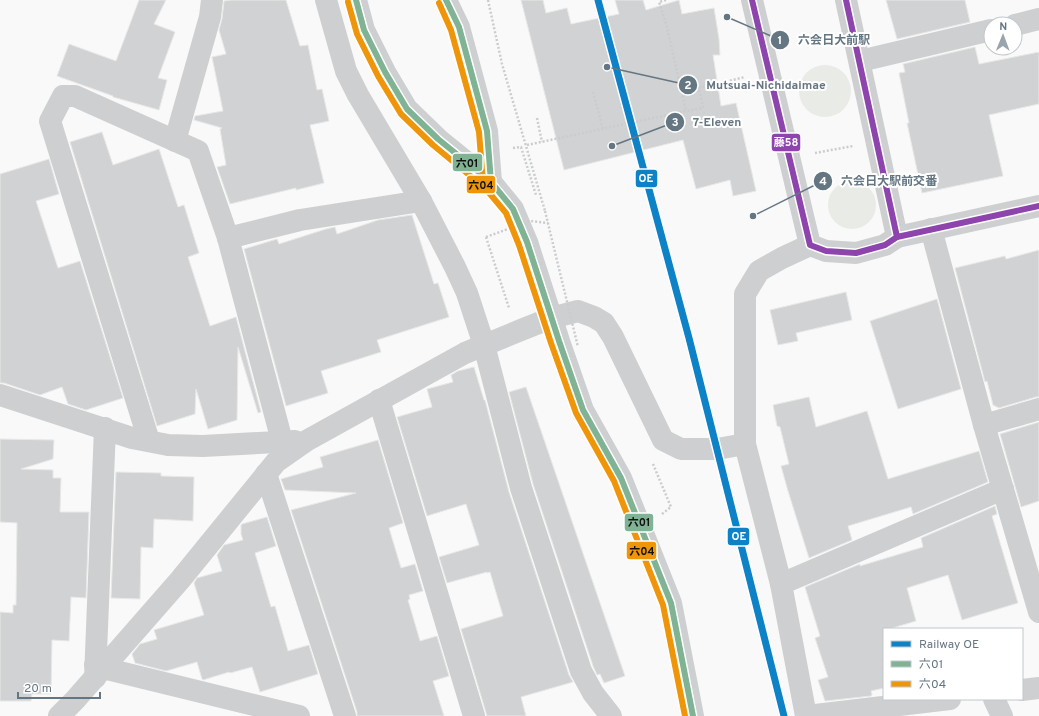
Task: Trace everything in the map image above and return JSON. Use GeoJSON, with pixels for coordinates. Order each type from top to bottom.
{"type":"FeatureCollection","features":[{"type":"Feature","properties":{"kind":"street"},"geometry":{"type":"LineString","coordinates":[[175,141],[210,17],[212,0]]}},
{"type":"Feature","properties":{"kind":"street"},"geometry":{"type":"LineString","coordinates":[[326,0],[346,71],[358,95],[421,201],[455,266],[467,293],[484,345],[521,488],[582,671],[593,693],[611,716]]}},
{"type":"Feature","properties":{"kind":"street"},"geometry":{"type":"LineString","coordinates":[[356,0],[364,30],[385,72],[408,109],[438,139],[491,182],[513,209],[527,242],[583,410],[621,478],[671,603],[693,716]]}},
{"type":"Feature","properties":{"kind":"street"},"geometry":{"type":"LineString","coordinates":[[446,0],[459,27],[487,130],[491,182]]}},
{"type":"Feature","properties":{"kind":"street"},"geometry":{"type":"LineString","coordinates":[[752,0],[810,245]]}},
{"type":"Feature","properties":{"kind":"street"},"geometry":{"type":"LineString","coordinates":[[846,0],[897,237]]}},
{"type":"Feature","properties":{"kind":"street"},"geometry":{"type":"LineString","coordinates":[[1023,23],[1039,19]]}},
{"type":"Feature","properties":{"kind":"street"},"geometry":{"type":"LineString","coordinates":[[860,61],[983,32]]}},
{"type":"Feature","properties":{"kind":"street"},"geometry":{"type":"LineString","coordinates":[[149,441],[50,121],[63,96],[75,96],[198,151],[228,238],[282,441]]}},
{"type":"Feature","properties":{"kind":"street"},"geometry":{"type":"LineString","coordinates":[[228,238],[300,220],[421,201]]}},
{"type":"Feature","properties":{"kind":"street"},"geometry":{"type":"LineString","coordinates":[[942,700],[806,716],[781,584],[745,444],[745,294],[759,271],[810,245],[826,251],[856,253],[885,245],[897,237],[1039,206]]}},
{"type":"Feature","properties":{"kind":"street"},"geometry":{"type":"LineString","coordinates":[[932,229],[984,425],[1039,612]]}},
{"type":"Feature","properties":{"kind":"street"},"geometry":{"type":"LineString","coordinates":[[59,716],[75,700],[98,670],[180,580],[276,462],[306,441],[465,353],[521,330],[552,318],[578,311],[594,317],[604,323],[613,337],[663,440],[681,449],[717,449],[745,444]]}},
{"type":"Feature","properties":{"kind":"street"},"geometry":{"type":"LineString","coordinates":[[0,395],[132,438],[168,445],[202,446],[306,441]]}},
{"type":"Feature","properties":{"kind":"street"},"geometry":{"type":"LineString","coordinates":[[378,400],[474,716]]}},
{"type":"Feature","properties":{"kind":"street"},"geometry":{"type":"LineString","coordinates":[[984,425],[1039,409]]}},
{"type":"Feature","properties":{"kind":"street"},"geometry":{"type":"LineString","coordinates":[[98,670],[105,428]]}},
{"type":"Feature","properties":{"kind":"street"},"geometry":{"type":"LineString","coordinates":[[266,474],[345,716]]}},
{"type":"Feature","properties":{"kind":"street"},"geometry":{"type":"LineString","coordinates":[[781,584],[1003,489]]}},
{"type":"Feature","properties":{"kind":"street"},"geometry":{"type":"LineString","coordinates":[[98,670],[299,716]]}},
{"type":"Feature","properties":{"kind":"street"},"geometry":{"type":"LineString","coordinates":[[1023,690],[1039,688]]}},
{"type":"Feature","properties":{"kind":"street"},"geometry":{"type":"LineString","coordinates":[[994,700],[1002,716]]}},
{"type":"Feature","properties":{"kind":"path"},"geometry":{"type":"LineString","coordinates":[[488,0],[502,64],[548,223],[578,347]]}},
{"type":"Feature","properties":{"kind":"path"},"geometry":{"type":"LineString","coordinates":[[666,0],[659,2],[667,27],[686,111]]}},
{"type":"Feature","properties":{"kind":"path"},"geometry":{"type":"LineString","coordinates":[[526,145],[703,108],[699,88],[745,77]]}},
{"type":"Feature","properties":{"kind":"path"},"geometry":{"type":"LineString","coordinates":[[593,92],[603,129]]}},
{"type":"Feature","properties":{"kind":"path"},"geometry":{"type":"LineString","coordinates":[[537,118],[542,142]]}},
{"type":"Feature","properties":{"kind":"path"},"geometry":{"type":"LineString","coordinates":[[814,154],[859,144]]}},
{"type":"Feature","properties":{"kind":"path"},"geometry":{"type":"LineString","coordinates":[[521,147],[536,197]]}},
{"type":"Feature","properties":{"kind":"path"},"geometry":{"type":"LineString","coordinates":[[510,311],[486,237],[530,221],[548,223]]}},
{"type":"Feature","properties":{"kind":"path"},"geometry":{"type":"LineString","coordinates":[[653,464],[671,507],[662,515]]}},
{"type":"Feature","properties":{"kind":"shaded area"},"geometry":{"type":"Polygon","coordinates":[[[825,65],[839,69],[847,77],[851,91],[847,105],[839,113],[825,117],[811,113],[803,105],[799,91],[803,77],[811,69],[825,65]]]}},
{"type":"Feature","properties":{"kind":"shaded area"},"geometry":{"type":"Polygon","coordinates":[[[847,181],[857,181],[866,185],[872,191],[875,196],[875,214],[866,225],[857,229],[847,229],[838,225],[832,219],[828,210],[828,200],[832,191],[838,185],[847,181]]]}},
{"type":"Feature","properties":{"kind":"building"},"geometry":{"type":"Polygon","coordinates":[[[139,0],[166,0],[154,24],[175,32],[158,78],[167,80],[159,110],[113,97],[57,76],[69,44],[116,61],[139,0]]]}},
{"type":"Feature","properties":{"kind":"building"},"geometry":{"type":"Polygon","coordinates":[[[286,0],[300,46],[308,45],[317,90],[322,89],[329,121],[310,125],[324,183],[296,190],[296,188],[230,204],[217,167],[226,165],[220,129],[222,128],[194,120],[195,116],[223,111],[212,57],[226,54],[219,30],[224,1],[286,0]]]}},
{"type":"Feature","properties":{"kind":"building"},"geometry":{"type":"Polygon","coordinates":[[[521,0],[543,0],[546,13],[567,8],[571,24],[619,14],[615,0],[643,0],[646,10],[679,0],[682,14],[714,8],[720,55],[713,55],[721,106],[736,103],[756,191],[733,196],[730,180],[696,189],[683,140],[564,170],[521,0]]]}},
{"type":"Feature","properties":{"kind":"building"},"geometry":{"type":"Polygon","coordinates":[[[886,0],[965,0],[970,22],[897,39],[886,0]]]}},
{"type":"Feature","properties":{"kind":"building"},"geometry":{"type":"Polygon","coordinates":[[[975,47],[979,64],[1039,52],[1039,104],[989,115],[1003,176],[922,193],[907,123],[909,123],[899,73],[905,72],[903,64],[975,47]]]}},
{"type":"Feature","properties":{"kind":"building"},"geometry":{"type":"Polygon","coordinates":[[[102,132],[113,165],[159,149],[178,207],[184,205],[199,253],[188,257],[210,326],[236,317],[261,412],[258,413],[238,347],[237,420],[208,429],[196,389],[195,414],[157,426],[70,142],[102,132]]]}},
{"type":"Feature","properties":{"kind":"building"},"geometry":{"type":"Polygon","coordinates":[[[49,159],[59,194],[36,201],[58,268],[80,261],[123,398],[86,410],[68,404],[62,387],[40,395],[0,383],[0,174],[49,159]]]}},
{"type":"Feature","properties":{"kind":"building"},"geometry":{"type":"Polygon","coordinates":[[[412,215],[434,284],[438,283],[449,317],[377,340],[381,352],[321,371],[328,393],[286,406],[244,249],[277,239],[279,244],[335,227],[337,234],[378,220],[412,215]]]}},
{"type":"Feature","properties":{"kind":"building"},"geometry":{"type":"Polygon","coordinates":[[[1039,250],[1039,397],[999,408],[993,405],[987,381],[985,382],[955,268],[1005,256],[1006,259],[1039,250]]]}},
{"type":"Feature","properties":{"kind":"building"},"geometry":{"type":"Polygon","coordinates":[[[846,292],[852,320],[796,333],[798,341],[778,345],[770,310],[846,292]]]}},
{"type":"Feature","properties":{"kind":"building"},"geometry":{"type":"Polygon","coordinates":[[[937,299],[961,389],[898,409],[870,321],[937,299]]]}},
{"type":"Feature","properties":{"kind":"building"},"geometry":{"type":"Polygon","coordinates":[[[474,367],[485,400],[509,492],[569,675],[573,682],[521,697],[526,716],[487,716],[461,629],[503,616],[490,572],[447,583],[439,557],[479,545],[466,504],[427,516],[397,417],[432,407],[427,389],[453,382],[451,375],[458,371],[474,367]]]}},
{"type":"Feature","properties":{"kind":"building"},"geometry":{"type":"Polygon","coordinates":[[[526,387],[625,676],[604,683],[600,674],[597,675],[593,666],[533,484],[509,392],[526,387]]]}},
{"type":"Feature","properties":{"kind":"building"},"geometry":{"type":"Polygon","coordinates":[[[809,397],[816,427],[867,411],[888,479],[979,451],[988,482],[913,514],[911,507],[848,526],[852,540],[809,558],[781,466],[789,464],[780,427],[777,426],[773,405],[809,397]]]}},
{"type":"Feature","properties":{"kind":"building"},"geometry":{"type":"Polygon","coordinates":[[[1039,422],[1039,501],[1021,507],[1000,434],[1039,422]]]}},
{"type":"Feature","properties":{"kind":"building"},"geometry":{"type":"Polygon","coordinates":[[[0,439],[54,440],[53,459],[21,469],[53,470],[53,478],[61,478],[60,512],[89,512],[86,598],[71,597],[69,641],[52,640],[51,694],[32,694],[31,701],[0,701],[0,612],[13,613],[13,605],[16,605],[17,523],[0,522],[0,439]]]}},
{"type":"Feature","properties":{"kind":"building"},"geometry":{"type":"Polygon","coordinates":[[[378,440],[403,523],[389,528],[401,568],[415,564],[423,591],[409,595],[410,599],[408,600],[420,641],[437,636],[449,676],[433,681],[444,716],[357,716],[357,712],[291,510],[356,493],[285,490],[281,479],[323,467],[320,457],[378,440]]]}},
{"type":"Feature","properties":{"kind":"building"},"geometry":{"type":"Polygon","coordinates":[[[116,472],[161,473],[161,476],[194,477],[193,521],[154,519],[153,548],[141,547],[140,599],[111,598],[116,472]]]}},
{"type":"Feature","properties":{"kind":"building"},"geometry":{"type":"Polygon","coordinates":[[[995,506],[997,514],[992,516],[1018,603],[962,620],[948,575],[907,588],[916,621],[892,628],[883,628],[883,688],[871,691],[871,696],[825,701],[818,680],[828,677],[815,638],[820,636],[805,587],[860,564],[860,566],[923,547],[921,538],[995,506]]]}},
{"type":"Feature","properties":{"kind":"building"},"geometry":{"type":"Polygon","coordinates":[[[267,517],[276,546],[255,553],[271,607],[275,606],[288,651],[309,645],[318,674],[260,692],[252,667],[203,680],[197,662],[166,671],[135,663],[132,654],[140,644],[157,639],[154,630],[204,615],[194,583],[197,578],[222,571],[217,555],[224,545],[243,540],[241,534],[242,524],[267,517]]]}},
{"type":"Feature","properties":{"kind":"rail line","name":"OE"},"geometry":{"type":"LineString","coordinates":[[598,0],[689,338],[784,716]]}},
{"type":"Feature","properties":{"kind":"transit line","name":"六01"},"geometry":{"type":"LineString","coordinates":[[356,0],[364,30],[385,72],[407,109],[438,139],[491,182],[513,209],[527,242],[583,410],[621,478],[671,603],[693,716]]}},
{"type":"Feature","properties":{"kind":"transit line","name":"六01"},"geometry":{"type":"LineString","coordinates":[[446,0],[459,27],[487,131],[491,182]]}},
{"type":"Feature","properties":{"kind":"transit line","name":"藤58"},"geometry":{"type":"LineString","coordinates":[[752,0],[810,245],[826,251],[856,253],[885,245],[897,237],[846,0]]}},
{"type":"Feature","properties":{"kind":"transit line","name":"六04"},"geometry":{"type":"LineString","coordinates":[[348,2],[357,34],[378,76],[401,114],[433,145],[485,188],[506,213],[519,245],[576,413],[614,481],[663,605],[685,716]]}},
{"type":"Feature","properties":{"kind":"transit line","name":"六04"},"geometry":{"type":"LineString","coordinates":[[439,3],[451,30],[479,132],[483,183]]}},
{"type":"Feature","properties":{"kind":"transit line","name":"藤58"},"geometry":{"type":"LineString","coordinates":[[897,237],[1039,206]]}},
{"type":"Feature","properties":{"kind":"place","name":"六会日大前駅"},"geometry":{"type":"Point","coordinates":[727,17]}},
{"type":"Feature","properties":{"kind":"place","name":"Mutsuai-Nichidaimae"},"geometry":{"type":"Point","coordinates":[607,67]}},
{"type":"Feature","properties":{"kind":"place","name":"7-Eleven"},"geometry":{"type":"Point","coordinates":[612,146]}},
{"type":"Feature","properties":{"kind":"place","name":"六会日大駅前交番"},"geometry":{"type":"Point","coordinates":[753,216]}}]}
